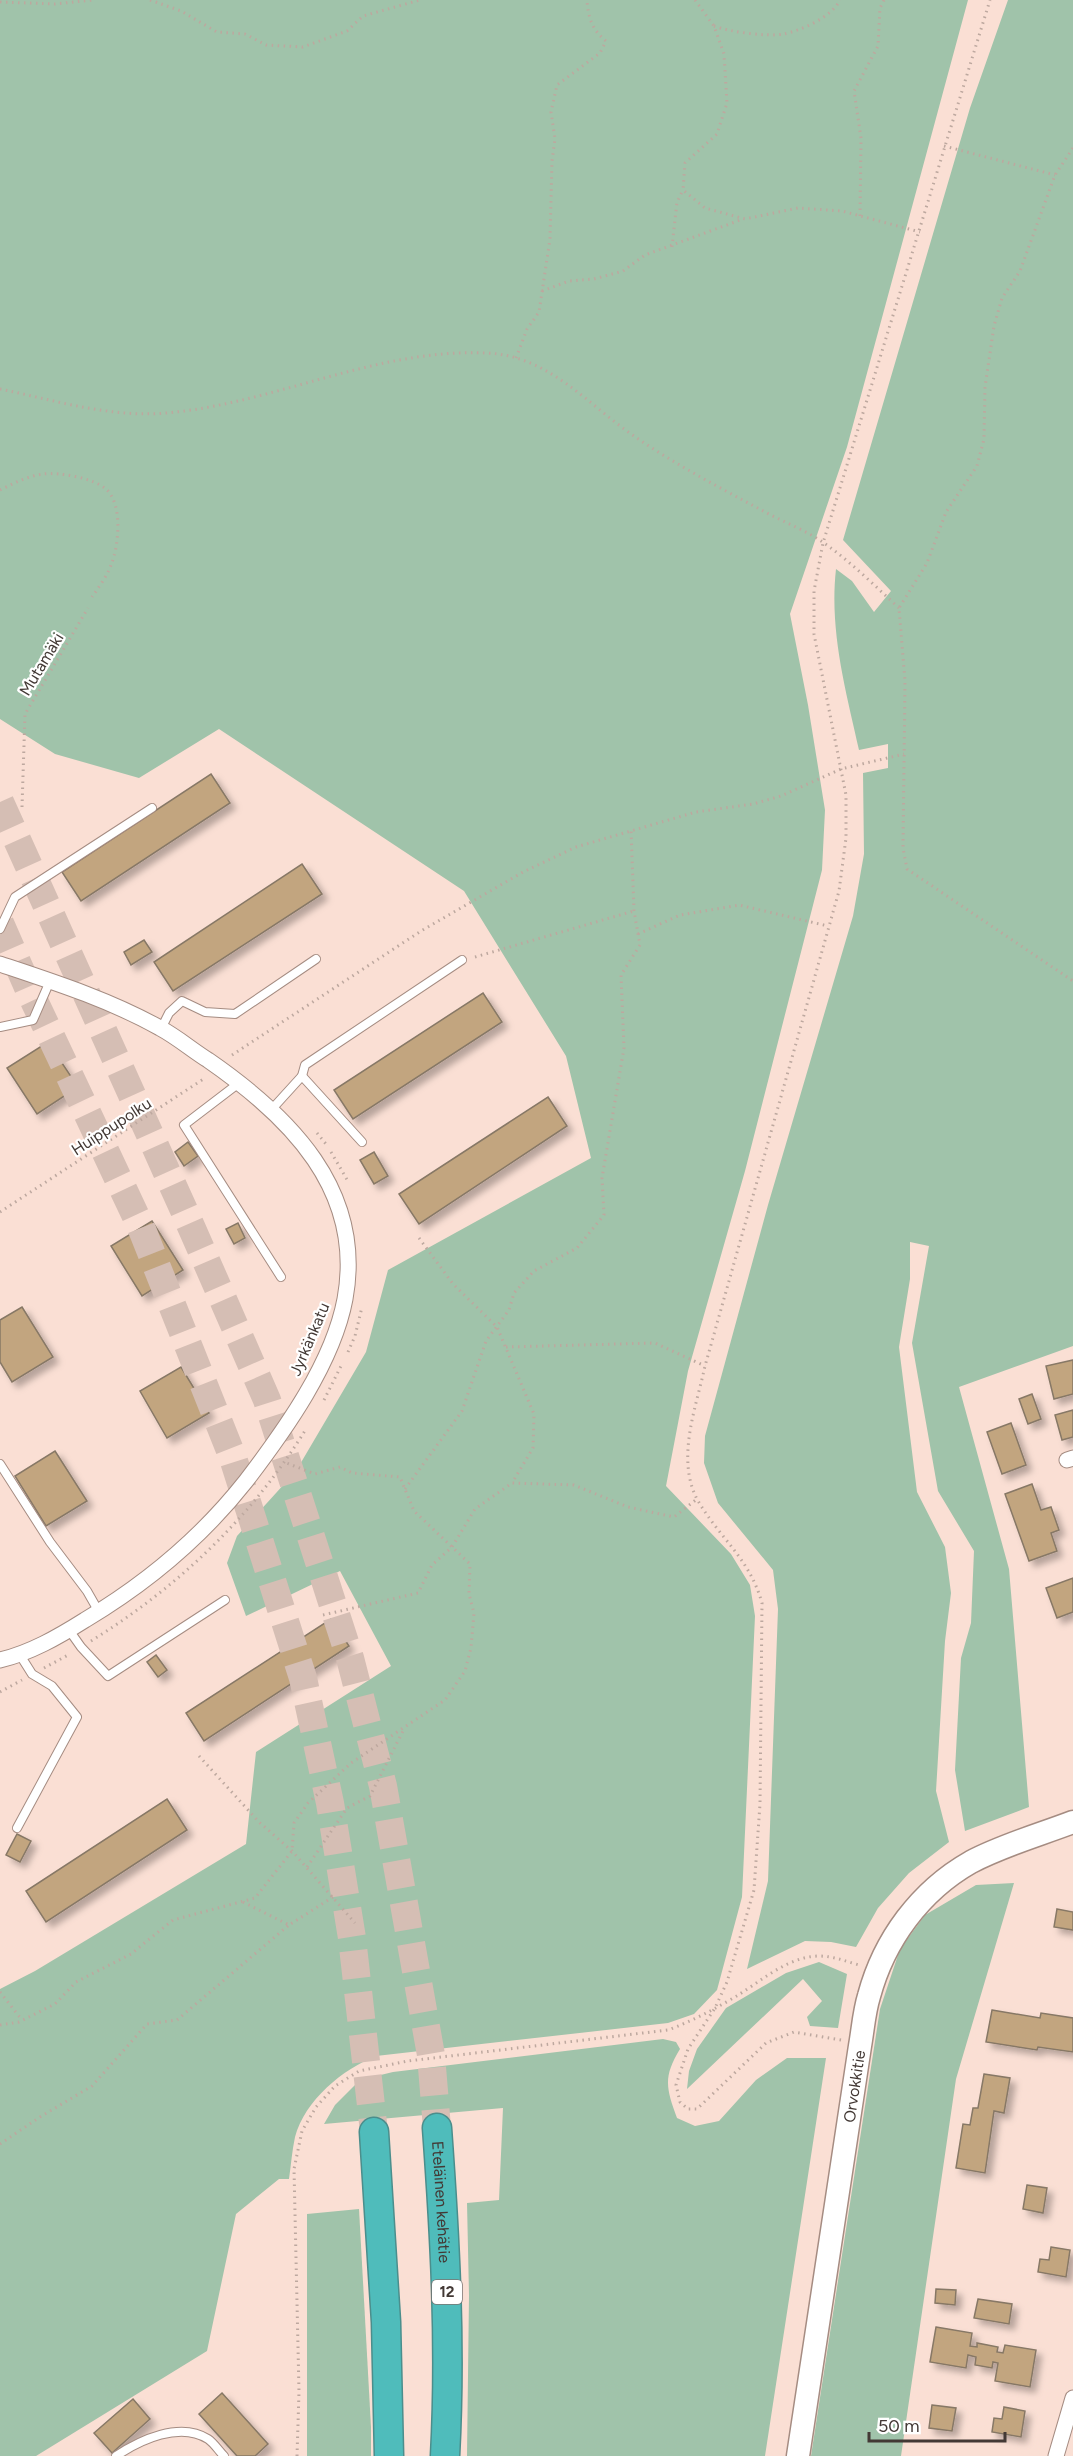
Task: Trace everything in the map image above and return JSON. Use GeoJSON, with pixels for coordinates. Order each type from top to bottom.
{"type":"FeatureCollection","features":[{"type":"Feature","properties":{"kind":"highway","name":"Eteläinen kehätie"},"geometry":{"type":"LineString","coordinates":[[437,2128],[447,2255],[445,2456]]}},
{"type":"Feature","properties":{"kind":"highway"},"geometry":{"type":"LineString","coordinates":[[374,2132],[385,2311],[389,2456]]}},
{"type":"Feature","properties":{"kind":"street","name":"Jyrkänkatu"},"geometry":{"type":"LineString","coordinates":[[0,964],[110,1003],[162,1029],[216,1066],[272,1109],[311,1152],[329,1186],[343,1226],[348,1272],[345,1300],[329,1347],[282,1434],[220,1514],[181,1552],[121,1598],[69,1630],[20,1655],[0,1660]]}},
{"type":"Feature","properties":{"kind":"street","name":"Orvokkitie"},"geometry":{"type":"LineString","coordinates":[[798,2456],[868,1998],[880,1964],[895,1934],[924,1898],[948,1877],[972,1862],[1073,1822]]}},
{"type":"Feature","properties":{"kind":"street"},"geometry":{"type":"LineString","coordinates":[[1056,2456],[1073,2398]]}},
{"type":"Feature","properties":{"kind":"lane"},"geometry":{"type":"LineString","coordinates":[[0,929],[15,897],[152,808]]}},
{"type":"Feature","properties":{"kind":"lane"},"geometry":{"type":"LineString","coordinates":[[162,1029],[169,1013],[182,1001],[205,1012],[235,1014],[316,959]]}},
{"type":"Feature","properties":{"kind":"lane"},"geometry":{"type":"LineString","coordinates":[[272,1109],[302,1076],[305,1065],[462,960]]}},
{"type":"Feature","properties":{"kind":"lane"},"geometry":{"type":"LineString","coordinates":[[0,1027],[33,1020],[50,981]]}},
{"type":"Feature","properties":{"kind":"lane"},"geometry":{"type":"LineString","coordinates":[[302,1076],[362,1142]]}},
{"type":"Feature","properties":{"kind":"lane"},"geometry":{"type":"LineString","coordinates":[[239,1083],[184,1125],[281,1277]]}},
{"type":"Feature","properties":{"kind":"lane"},"geometry":{"type":"LineString","coordinates":[[0,1464],[50,1542],[87,1591],[99,1612]]}},
{"type":"Feature","properties":{"kind":"lane"},"geometry":{"type":"LineString","coordinates":[[69,1630],[81,1647],[108,1676],[225,1600]]}},
{"type":"Feature","properties":{"kind":"lane"},"geometry":{"type":"LineString","coordinates":[[18,1828],[77,1717],[52,1686],[32,1674],[20,1655]]}},
{"type":"Feature","properties":{"kind":"lane"},"geometry":{"type":"LineString","coordinates":[[116,2456],[139,2442],[167,2433],[192,2432],[209,2439],[224,2456]]}},
{"type":"Feature","properties":{"kind":"path"},"geometry":{"type":"LineString","coordinates":[[0,2],[55,4],[93,0]]}},
{"type":"Feature","properties":{"kind":"path"},"geometry":{"type":"LineString","coordinates":[[150,0],[181,10],[217,32],[245,34],[266,45],[303,47],[346,31],[363,16],[420,0]]}},
{"type":"Feature","properties":{"kind":"path"},"geometry":{"type":"LineString","coordinates":[[516,358],[527,329],[539,312],[550,239],[552,161],[555,139],[551,112],[557,85],[600,53],[606,41],[598,35],[590,22],[587,0]]}},
{"type":"Feature","properties":{"kind":"path"},"geometry":{"type":"LineString","coordinates":[[672,247],[677,202],[683,190],[685,163],[717,134],[727,103],[724,54],[714,26],[695,0]]}},
{"type":"Feature","properties":{"kind":"path"},"geometry":{"type":"LineString","coordinates":[[714,26],[729,32],[784,34],[817,22],[840,0]]}},
{"type":"Feature","properties":{"kind":"path"},"geometry":{"type":"LineString","coordinates":[[860,216],[861,138],[854,91],[878,46],[880,8],[884,0]]}},
{"type":"Feature","properties":{"kind":"path"},"geometry":{"type":"LineString","coordinates":[[860,2046],[794,2032],[766,2043],[698,2109],[688,2109],[680,2102],[676,2085],[688,2049],[715,2008],[728,1982],[754,1890],[760,1804],[762,1603],[756,1581],[745,1563],[697,1499],[687,1463],[705,1366],[839,891],[846,838],[846,795],[814,634],[814,591],[823,543],[990,0]]}},
{"type":"Feature","properties":{"kind":"path"},"geometry":{"type":"LineString","coordinates":[[944,146],[1054,175]]}},
{"type":"Feature","properties":{"kind":"path"},"geometry":{"type":"LineString","coordinates":[[1073,148],[1054,175],[1020,271],[1002,298],[993,326],[985,387],[984,440],[978,466],[946,512],[927,562],[899,608],[905,681],[903,848],[908,869],[1073,981]]}},
{"type":"Feature","properties":{"kind":"path"},"geometry":{"type":"LineString","coordinates":[[683,190],[705,208],[745,219]]}},
{"type":"Feature","properties":{"kind":"path"},"geometry":{"type":"LineString","coordinates":[[542,291],[569,281],[594,279],[623,271],[645,255],[745,219],[798,208],[842,211],[920,232]]}},
{"type":"Feature","properties":{"kind":"path"},"geometry":{"type":"LineString","coordinates":[[0,389],[101,410],[164,413],[204,408],[332,376],[433,355],[488,353],[527,360],[567,382],[634,436],[708,481],[823,543],[899,608]]}},
{"type":"Feature","properties":{"kind":"path"},"geometry":{"type":"LineString","coordinates":[[0,490],[24,479],[65,474],[86,480],[106,490],[115,506],[119,526],[117,544],[111,565],[93,597]]}},
{"type":"Feature","properties":{"kind":"path","name":"Mutamäki"},"geometry":{"type":"LineString","coordinates":[[22,807],[25,714],[88,608]]}},
{"type":"Feature","properties":{"kind":"path"},"geometry":{"type":"LineString","coordinates":[[241,1062],[232,1055],[421,931],[523,872],[576,847],[631,829],[696,812],[753,804],[781,796],[841,769],[904,754]]}},
{"type":"Feature","properties":{"kind":"path"},"geometry":{"type":"LineString","coordinates":[[405,1490],[462,1411],[486,1341],[509,1310],[514,1293],[534,1270],[577,1248],[604,1215],[602,1178],[624,1048],[621,975],[640,945],[634,911],[631,829]]}},
{"type":"Feature","properties":{"kind":"path"},"geometry":{"type":"LineString","coordinates":[[638,934],[680,915],[739,905],[828,926]]}},
{"type":"Feature","properties":{"kind":"path"},"geometry":{"type":"LineString","coordinates":[[462,960],[634,911]]}},
{"type":"Feature","properties":{"kind":"path","name":"Huippupolku"},"geometry":{"type":"LineString","coordinates":[[0,1212],[203,1080],[227,1052],[232,1055]]}},
{"type":"Feature","properties":{"kind":"path"},"geometry":{"type":"LineString","coordinates":[[315,1131],[335,1158],[350,1188]]}},
{"type":"Feature","properties":{"kind":"path"},"geometry":{"type":"LineString","coordinates":[[323,1615],[418,1593],[432,1565],[452,1547],[475,1509],[512,1484],[533,1448],[534,1414],[497,1327],[453,1284],[420,1238]]}},
{"type":"Feature","properties":{"kind":"path"},"geometry":{"type":"LineString","coordinates":[[346,1355],[355,1335],[363,1297]]}},
{"type":"Feature","properties":{"kind":"path"},"geometry":{"type":"LineString","coordinates":[[506,1347],[655,1343],[705,1366]]}},
{"type":"Feature","properties":{"kind":"path"},"geometry":{"type":"LineString","coordinates":[[322,1403],[342,1365]]}},
{"type":"Feature","properties":{"kind":"path"},"geometry":{"type":"LineString","coordinates":[[0,1692],[129,1618],[193,1566],[246,1513],[311,1421]]}},
{"type":"Feature","properties":{"kind":"path"},"geometry":{"type":"LineString","coordinates":[[0,2025],[22,2020],[55,2004],[76,1982],[131,1954],[173,1920],[255,1898],[292,1851],[294,1823],[308,1803],[351,1763],[445,1700],[465,1671],[474,1613],[469,1594],[470,1564],[414,1511],[400,1477],[352,1473],[339,1467],[315,1474],[284,1462]]}},
{"type":"Feature","properties":{"kind":"path"},"geometry":{"type":"LineString","coordinates":[[512,1484],[574,1485],[628,1507],[674,1518],[697,1499]]}},
{"type":"Feature","properties":{"kind":"path"},"geometry":{"type":"LineString","coordinates":[[307,1868],[347,1808],[370,1796],[405,1727]]}},
{"type":"Feature","properties":{"kind":"path"},"geometry":{"type":"LineString","coordinates":[[199,1756],[259,1822],[292,1851],[355,1923]]}},
{"type":"Feature","properties":{"kind":"path"},"geometry":{"type":"LineString","coordinates":[[0,2144],[92,2086],[147,2024],[177,2020],[289,1925],[333,1897]]}},
{"type":"Feature","properties":{"kind":"path"},"geometry":{"type":"LineString","coordinates":[[243,1901],[289,1925]]}},
{"type":"Feature","properties":{"kind":"path"},"geometry":{"type":"LineString","coordinates":[[715,2008],[772,1972],[797,1961],[816,1956],[833,1957],[864,1967]]}},
{"type":"Feature","properties":{"kind":"path"},"geometry":{"type":"LineString","coordinates":[[0,1992],[22,2020]]}},
{"type":"Feature","properties":{"kind":"green space"},"geometry":{"type":"Polygon","coordinates":[[[0,0],[968,0],[847,447],[790,614],[825,810],[822,870],[745,1171],[688,1371],[666,1486],[731,1554],[750,1585],[755,1616],[742,1897],[717,1990],[694,2014],[668,2023],[376,2056],[351,2069],[316,2099],[300,2123],[295,2137],[289,2179],[279,2179],[236,2214],[207,2351],[36,2456],[0,2456],[0,1989],[35,1971],[246,1844],[256,1752],[391,1666],[340,1571],[246,1616],[227,1563],[237,1536],[296,1471],[366,1352],[388,1270],[591,1158],[566,1056],[464,891],[219,729],[139,778],[55,754],[0,719],[0,0]]]}},
{"type":"Feature","properties":{"kind":"green space"},"geometry":{"type":"Polygon","coordinates":[[[1008,0],[1073,0],[1073,1346],[959,1387],[1009,1569],[1029,1807],[965,1831],[955,1770],[961,1658],[971,1623],[974,1551],[938,1491],[912,1343],[929,1246],[910,1242],[910,1279],[899,1347],[917,1492],[945,1547],[951,1593],[945,1641],[936,1791],[949,1842],[909,1873],[878,1908],[856,1947],[831,1942],[805,1941],[747,1969],[768,1881],[778,1609],[773,1570],[718,1503],[704,1463],[705,1436],[768,1205],[853,916],[864,854],[863,773],[888,768],[888,744],[859,750],[844,683],[837,638],[834,592],[836,569],[852,581],[874,612],[891,591],[843,540],[970,108],[1008,0]]]}},
{"type":"Feature","properties":{"kind":"green space"},"geometry":{"type":"Polygon","coordinates":[[[1014,1883],[956,2079],[901,2456],[811,2456],[880,2009],[900,1949],[925,1915],[976,1885],[1014,1883]]]}},
{"type":"Feature","properties":{"kind":"green space"},"geometry":{"type":"Polygon","coordinates":[[[819,1962],[847,1974],[838,2028],[810,2026],[807,2017],[822,2001],[803,1979],[687,2089],[689,2071],[697,2049],[726,2008],[786,1973],[819,1962]]]}},
{"type":"Feature","properties":{"kind":"green space"},"geometry":{"type":"Polygon","coordinates":[[[663,2039],[676,2042],[680,2049],[671,2067],[668,2083],[677,2118],[695,2126],[719,2121],[756,2080],[787,2058],[826,2058],[765,2456],[467,2456],[469,2295],[467,2203],[499,2200],[503,2108],[324,2124],[335,2105],[360,2080],[393,2072],[663,2039]]]}},
{"type":"Feature","properties":{"kind":"green space"},"geometry":{"type":"Polygon","coordinates":[[[359,2209],[371,2456],[307,2456],[307,2214],[359,2209]]]}},
{"type":"Feature","properties":{"kind":"building"},"geometry":{"type":"Polygon","coordinates":[[[211,774],[230,803],[81,901],[62,872],[211,774]]]}},
{"type":"Feature","properties":{"kind":"building"},"geometry":{"type":"Polygon","coordinates":[[[302,864],[322,894],[173,991],[154,962],[302,864]]]}},
{"type":"Feature","properties":{"kind":"building"},"geometry":{"type":"Polygon","coordinates":[[[144,940],[152,952],[131,965],[124,952],[144,940]]]}},
{"type":"Feature","properties":{"kind":"building"},"geometry":{"type":"Polygon","coordinates":[[[483,993],[502,1022],[353,1119],[334,1090],[483,993]]]}},
{"type":"Feature","properties":{"kind":"building"},"geometry":{"type":"Polygon","coordinates":[[[48,1042],[78,1087],[37,1114],[7,1068],[48,1042]]]}},
{"type":"Feature","properties":{"kind":"building"},"geometry":{"type":"Polygon","coordinates":[[[548,1097],[567,1126],[419,1224],[399,1194],[548,1097]]]}},
{"type":"Feature","properties":{"kind":"building"},"geometry":{"type":"Polygon","coordinates":[[[188,1142],[198,1156],[184,1166],[175,1152],[188,1142]]]}},
{"type":"Feature","properties":{"kind":"building"},"geometry":{"type":"Polygon","coordinates":[[[374,1152],[388,1176],[374,1184],[360,1160],[374,1152]]]}},
{"type":"Feature","properties":{"kind":"building"},"geometry":{"type":"Polygon","coordinates":[[[152,1221],[183,1270],[142,1296],[111,1246],[152,1221]]]}},
{"type":"Feature","properties":{"kind":"building"},"geometry":{"type":"Polygon","coordinates":[[[238,1223],[245,1238],[234,1244],[226,1229],[238,1223]]]}},
{"type":"Feature","properties":{"kind":"building"},"geometry":{"type":"Polygon","coordinates":[[[22,1307],[53,1357],[12,1382],[0,1362],[0,1320],[22,1307]]]}},
{"type":"Feature","properties":{"kind":"building"},"geometry":{"type":"Polygon","coordinates":[[[1073,1360],[1073,1394],[1054,1399],[1046,1366],[1073,1360]]]}},
{"type":"Feature","properties":{"kind":"building"},"geometry":{"type":"Polygon","coordinates":[[[181,1367],[209,1413],[167,1438],[140,1391],[181,1367]]]}},
{"type":"Feature","properties":{"kind":"building"},"geometry":{"type":"Polygon","coordinates":[[[1032,1394],[1041,1419],[1028,1424],[1019,1399],[1032,1394]]]}},
{"type":"Feature","properties":{"kind":"building"},"geometry":{"type":"Polygon","coordinates":[[[1073,1410],[1073,1437],[1062,1440],[1055,1415],[1073,1410]]]}},
{"type":"Feature","properties":{"kind":"building"},"geometry":{"type":"Polygon","coordinates":[[[1011,1423],[1026,1465],[1002,1474],[987,1432],[1011,1423]]]}},
{"type":"Feature","properties":{"kind":"building"},"geometry":{"type":"Polygon","coordinates":[[[55,1451],[87,1501],[46,1526],[15,1476],[55,1451]]]}},
{"type":"Feature","properties":{"kind":"building"},"geometry":{"type":"Polygon","coordinates":[[[1032,1484],[1041,1510],[1051,1507],[1059,1530],[1051,1533],[1057,1551],[1029,1561],[1005,1494],[1032,1484]]]}},
{"type":"Feature","properties":{"kind":"building"},"geometry":{"type":"Polygon","coordinates":[[[1073,1578],[1073,1612],[1057,1618],[1046,1588],[1073,1578]]]}},
{"type":"Feature","properties":{"kind":"building"},"geometry":{"type":"Polygon","coordinates":[[[331,1619],[349,1646],[204,1741],[186,1713],[331,1619]]]}},
{"type":"Feature","properties":{"kind":"building"},"geometry":{"type":"Polygon","coordinates":[[[156,1655],[167,1670],[158,1677],[147,1662],[156,1655]]]}},
{"type":"Feature","properties":{"kind":"building"},"geometry":{"type":"Polygon","coordinates":[[[167,1799],[187,1830],[46,1922],[26,1891],[167,1799]]]}},
{"type":"Feature","properties":{"kind":"building"},"geometry":{"type":"Polygon","coordinates":[[[17,1834],[31,1841],[20,1862],[6,1855],[17,1834]]]}},
{"type":"Feature","properties":{"kind":"building"},"geometry":{"type":"Polygon","coordinates":[[[1057,1909],[1073,1912],[1073,1930],[1054,1927],[1057,1909]]]}},
{"type":"Feature","properties":{"kind":"building"},"geometry":{"type":"Polygon","coordinates":[[[992,2010],[1040,2018],[1041,2013],[1073,2018],[1073,2052],[1038,2047],[1037,2050],[986,2042],[992,2010]]]}},
{"type":"Feature","properties":{"kind":"building"},"geometry":{"type":"Polygon","coordinates":[[[984,2074],[1010,2078],[1004,2113],[994,2111],[985,2173],[956,2168],[963,2124],[970,2125],[973,2108],[978,2108],[984,2074]]]}},
{"type":"Feature","properties":{"kind":"building"},"geometry":{"type":"Polygon","coordinates":[[[1027,2185],[1047,2188],[1043,2213],[1023,2209],[1027,2185]]]}},
{"type":"Feature","properties":{"kind":"building"},"geometry":{"type":"Polygon","coordinates":[[[1051,2247],[1070,2250],[1066,2277],[1038,2272],[1040,2259],[1049,2260],[1051,2247]]]}},
{"type":"Feature","properties":{"kind":"building"},"geometry":{"type":"Polygon","coordinates":[[[936,2289],[956,2290],[955,2305],[935,2303],[936,2289]]]}},
{"type":"Feature","properties":{"kind":"building"},"geometry":{"type":"Polygon","coordinates":[[[978,2299],[1012,2304],[1009,2324],[974,2318],[978,2299]]]}},
{"type":"Feature","properties":{"kind":"building"},"geometry":{"type":"Polygon","coordinates":[[[936,2327],[972,2333],[970,2346],[977,2347],[977,2343],[998,2347],[997,2352],[1003,2353],[1005,2345],[1036,2350],[1030,2387],[995,2381],[998,2363],[993,2362],[992,2368],[975,2365],[976,2357],[968,2355],[966,2368],[930,2362],[936,2327]]]}},
{"type":"Feature","properties":{"kind":"building"},"geometry":{"type":"Polygon","coordinates":[[[222,2393],[268,2444],[255,2456],[237,2456],[199,2414],[222,2393]]]}},
{"type":"Feature","properties":{"kind":"building"},"geometry":{"type":"Polygon","coordinates":[[[133,2399],[150,2419],[112,2453],[94,2433],[133,2399]]]}},
{"type":"Feature","properties":{"kind":"building"},"geometry":{"type":"Polygon","coordinates":[[[932,2405],[956,2408],[952,2431],[929,2428],[932,2405]]]}},
{"type":"Feature","properties":{"kind":"building"},"geometry":{"type":"Polygon","coordinates":[[[1004,2407],[1025,2411],[1021,2437],[992,2432],[994,2418],[1002,2419],[1004,2407]]]}},
{"type":"Feature","properties":{"kind":"tunnel"},"geometry":{"type":"LineString","coordinates":[[0,802],[267,1400],[350,1658],[383,1786],[431,2055],[437,2128]]}},
{"type":"Feature","properties":{"kind":"tunnel"},"geometry":{"type":"LineString","coordinates":[[0,923],[30,992],[141,1227],[233,1458],[303,1678],[330,1803],[352,1938],[374,2132]]}}]}
